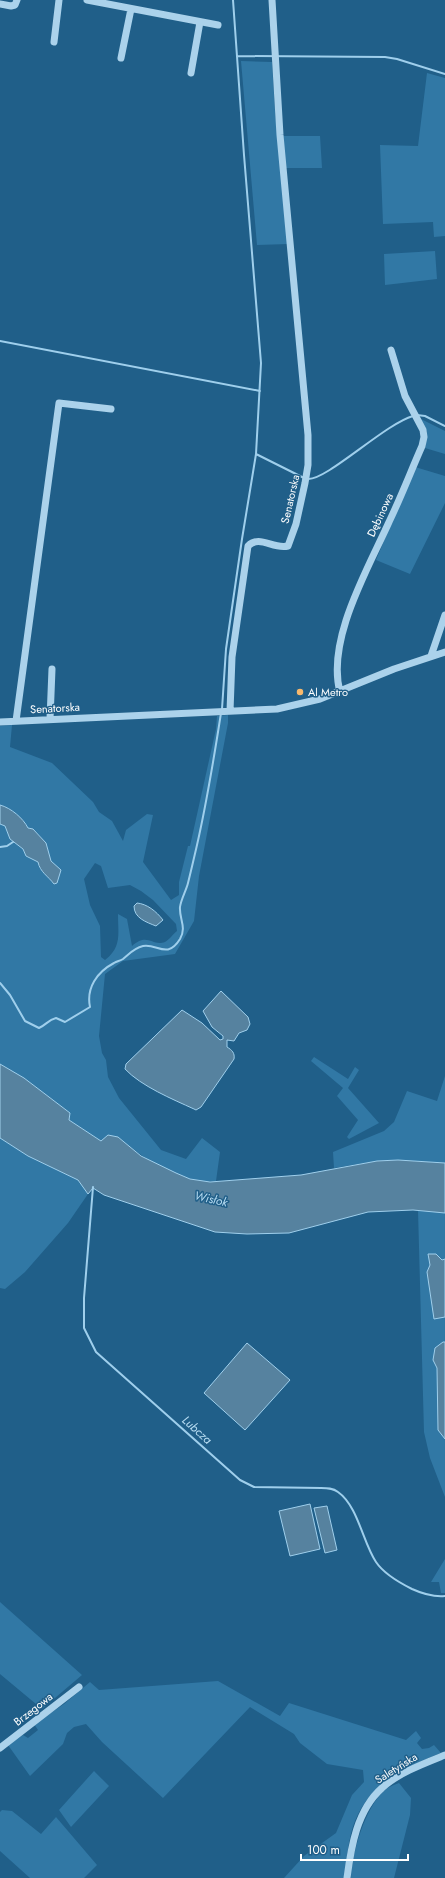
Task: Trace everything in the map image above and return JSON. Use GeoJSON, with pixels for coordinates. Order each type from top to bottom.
{"type":"FeatureCollection","features":[{"type":"Feature","properties":{"kind":"street"},"geometry":{"type":"LineString","coordinates":[[0,4],[11,6],[15,5],[17,0]]}},
{"type":"Feature","properties":{"kind":"street"},"geometry":{"type":"LineString","coordinates":[[54,42],[59,0]]}},
{"type":"Feature","properties":{"kind":"street"},"geometry":{"type":"LineString","coordinates":[[87,0],[218,25]]}},
{"type":"Feature","properties":{"kind":"street","name":"Senatorska"},"geometry":{"type":"LineString","coordinates":[[230,711],[232,657],[248,546],[255,541],[258,541],[278,547],[288,546],[296,524],[307,474],[308,435],[280,135],[272,0]]}},
{"type":"Feature","properties":{"kind":"street"},"geometry":{"type":"LineString","coordinates":[[121,58],[131,8]]}},
{"type":"Feature","properties":{"kind":"street"},"geometry":{"type":"LineString","coordinates":[[191,73],[200,22]]}},
{"type":"Feature","properties":{"kind":"street","name":"Dębinowa"},"geometry":{"type":"LineString","coordinates":[[340,692],[338,671],[344,628],[364,575],[422,446],[424,437],[423,430],[405,396],[391,350]]}},
{"type":"Feature","properties":{"kind":"street"},"geometry":{"type":"LineString","coordinates":[[16,721],[60,403],[111,408]]}},
{"type":"Feature","properties":{"kind":"street"},"geometry":{"type":"LineString","coordinates":[[431,656],[445,614]]}},
{"type":"Feature","properties":{"kind":"street","name":"Senatorska"},"geometry":{"type":"LineString","coordinates":[[0,722],[277,709],[306,703],[340,692],[394,669],[445,652]]}},
{"type":"Feature","properties":{"kind":"street"},"geometry":{"type":"LineString","coordinates":[[50,719],[52,669]]}},
{"type":"Feature","properties":{"kind":"street","name":"Brzegowa"},"geometry":{"type":"LineString","coordinates":[[0,1748],[79,1687]]}},
{"type":"Feature","properties":{"kind":"street","name":"Saletyńska"},"geometry":{"type":"LineString","coordinates":[[347,1878],[354,1837],[366,1810],[382,1787],[413,1768],[445,1755]]}},
{"type":"Feature","properties":{"kind":"shaded area"},"geometry":{"type":"Polygon","coordinates":[[[241,61],[272,62],[275,111],[288,244],[257,245],[241,61]]]}},
{"type":"Feature","properties":{"kind":"shaded area"},"geometry":{"type":"Polygon","coordinates":[[[427,73],[445,78],[445,236],[434,237],[433,222],[383,224],[380,145],[418,146],[427,73]]]}},
{"type":"Feature","properties":{"kind":"shaded area"},"geometry":{"type":"Polygon","coordinates":[[[283,136],[320,136],[322,168],[285,168],[283,136]]]}},
{"type":"Feature","properties":{"kind":"shaded area"},"geometry":{"type":"Polygon","coordinates":[[[435,251],[437,279],[385,285],[384,254],[435,251]]]}},
{"type":"Feature","properties":{"kind":"shaded area"},"geometry":{"type":"Polygon","coordinates":[[[419,418],[445,431],[445,454],[425,448],[427,432],[419,418]]]}},
{"type":"Feature","properties":{"kind":"shaded area"},"geometry":{"type":"Polygon","coordinates":[[[415,467],[445,476],[445,503],[410,574],[376,560],[415,467]]]}},
{"type":"Feature","properties":{"kind":"shaded area"},"geometry":{"type":"Polygon","coordinates":[[[228,715],[228,723],[199,876],[194,921],[175,954],[123,961],[105,974],[99,1036],[102,1053],[106,1060],[108,1077],[119,1098],[161,1150],[186,1159],[202,1138],[220,1152],[216,1181],[203,1181],[189,1179],[163,1169],[139,1154],[118,1137],[101,1141],[69,1120],[70,1113],[24,1078],[0,1064],[0,824],[5,825],[10,839],[23,849],[26,856],[38,862],[42,871],[54,884],[55,866],[38,834],[34,830],[28,828],[16,814],[8,808],[0,805],[0,726],[12,725],[10,747],[52,763],[93,802],[99,812],[112,821],[123,841],[126,830],[147,814],[153,815],[143,862],[171,900],[179,895],[179,882],[188,846],[190,846],[216,729],[217,716],[228,715]],[[95,863],[84,879],[90,905],[100,926],[101,957],[105,960],[117,945],[118,914],[127,919],[132,946],[142,940],[157,943],[165,942],[177,931],[176,924],[153,900],[141,891],[130,885],[108,888],[101,866],[95,863]]]}},
{"type":"Feature","properties":{"kind":"shaded area"},"geometry":{"type":"Polygon","coordinates":[[[314,1057],[348,1079],[355,1067],[359,1070],[348,1088],[379,1123],[349,1139],[347,1137],[358,1120],[337,1096],[343,1088],[311,1061],[314,1057]]]}},
{"type":"Feature","properties":{"kind":"shaded area"},"geometry":{"type":"Polygon","coordinates":[[[445,1076],[445,1163],[398,1160],[377,1161],[334,1168],[333,1152],[384,1131],[394,1122],[407,1091],[437,1101],[445,1076]]]}},
{"type":"Feature","properties":{"kind":"shaded area"},"geometry":{"type":"Polygon","coordinates":[[[0,1138],[28,1156],[78,1180],[88,1194],[68,1223],[25,1272],[5,1289],[0,1288],[0,1138]]]}},
{"type":"Feature","properties":{"kind":"shaded area"},"geometry":{"type":"Polygon","coordinates":[[[418,1210],[445,1213],[445,1497],[430,1458],[424,1432],[418,1210]]]}},
{"type":"Feature","properties":{"kind":"shaded area"},"geometry":{"type":"Polygon","coordinates":[[[445,1559],[445,1593],[441,1593],[439,1582],[431,1582],[445,1559]]]}},
{"type":"Feature","properties":{"kind":"shaded area"},"geometry":{"type":"Polygon","coordinates":[[[0,1602],[82,1675],[42,1709],[0,1674],[0,1602]]]}},
{"type":"Feature","properties":{"kind":"shaded area"},"geometry":{"type":"Polygon","coordinates":[[[218,1681],[280,1716],[289,1703],[406,1740],[416,1731],[421,1738],[417,1743],[422,1749],[429,1748],[434,1745],[441,1753],[415,1764],[390,1778],[370,1796],[355,1821],[349,1842],[344,1878],[284,1878],[304,1856],[336,1833],[352,1795],[364,1782],[363,1770],[327,1764],[300,1743],[294,1734],[250,1707],[163,1798],[102,1742],[86,1724],[74,1727],[67,1733],[63,1744],[30,1776],[8,1745],[23,1735],[28,1738],[38,1730],[34,1724],[64,1704],[90,1682],[99,1690],[218,1681]]]}},
{"type":"Feature","properties":{"kind":"shaded area"},"geometry":{"type":"Polygon","coordinates":[[[94,1771],[109,1786],[71,1827],[59,1810],[94,1771]]]}},
{"type":"Feature","properties":{"kind":"shaded area"},"geometry":{"type":"Polygon","coordinates":[[[399,1783],[411,1798],[410,1815],[394,1878],[351,1878],[357,1844],[371,1807],[385,1790],[399,1783]]]}},
{"type":"Feature","properties":{"kind":"shaded area"},"geometry":{"type":"Polygon","coordinates":[[[2,1810],[12,1811],[41,1834],[56,1817],[97,1865],[84,1878],[30,1878],[0,1851],[0,1812],[2,1810]]]}},
{"type":"Feature","properties":{"kind":"water"},"geometry":{"type":"Polygon","coordinates":[[[0,805],[8,808],[16,814],[28,828],[33,829],[46,843],[51,861],[61,870],[57,883],[54,884],[42,871],[38,862],[26,856],[23,849],[10,839],[5,826],[0,824],[0,805]]]}},
{"type":"Feature","properties":{"kind":"water"},"geometry":{"type":"Polygon","coordinates":[[[137,903],[151,908],[163,920],[156,926],[141,919],[136,914],[134,906],[137,903]]]}},
{"type":"Feature","properties":{"kind":"water"},"geometry":{"type":"Polygon","coordinates":[[[221,991],[248,1017],[250,1024],[247,1030],[239,1033],[234,1041],[227,1040],[227,1047],[233,1052],[234,1059],[201,1107],[196,1110],[167,1096],[139,1081],[125,1069],[126,1064],[182,1010],[202,1023],[220,1040],[223,1039],[223,1036],[212,1027],[203,1011],[221,991]]]}},
{"type":"Feature","properties":{"kind":"water","name":"Wisłok"},"geometry":{"type":"Polygon","coordinates":[[[0,1064],[24,1078],[70,1113],[69,1120],[101,1141],[108,1135],[118,1137],[141,1156],[190,1179],[210,1182],[301,1175],[377,1161],[398,1160],[445,1163],[445,1213],[413,1210],[368,1212],[289,1233],[247,1234],[215,1232],[104,1195],[93,1188],[88,1194],[78,1180],[28,1156],[0,1138],[0,1064]]]}},
{"type":"Feature","properties":{"kind":"water"},"geometry":{"type":"Polygon","coordinates":[[[428,1254],[436,1254],[442,1260],[445,1259],[445,1317],[434,1319],[427,1272],[430,1265],[428,1254]]]}},
{"type":"Feature","properties":{"kind":"water"},"geometry":{"type":"Polygon","coordinates":[[[445,1342],[445,1439],[438,1430],[437,1368],[433,1360],[435,1348],[445,1342]]]}},
{"type":"Feature","properties":{"kind":"water"},"geometry":{"type":"Polygon","coordinates":[[[247,1343],[290,1380],[245,1430],[204,1393],[247,1343]]]}},
{"type":"Feature","properties":{"kind":"water"},"geometry":{"type":"Polygon","coordinates":[[[310,1504],[320,1549],[290,1556],[279,1511],[310,1504]]]}},
{"type":"Feature","properties":{"kind":"water"},"geometry":{"type":"Polygon","coordinates":[[[327,1506],[337,1550],[325,1553],[314,1508],[327,1506]]]}},
{"type":"Feature","properties":{"kind":"waterway"},"geometry":{"type":"LineString","coordinates":[[222,709],[226,649],[256,454],[261,363],[233,0]]}},
{"type":"Feature","properties":{"kind":"waterway"},"geometry":{"type":"LineString","coordinates":[[237,56],[385,57],[397,59],[445,74]]}},
{"type":"Feature","properties":{"kind":"waterway"},"geometry":{"type":"LineString","coordinates":[[0,341],[260,391]]}},
{"type":"Feature","properties":{"kind":"waterway"},"geometry":{"type":"LineString","coordinates":[[417,415],[425,416],[445,426]]}},
{"type":"Feature","properties":{"kind":"waterway"},"geometry":{"type":"LineString","coordinates":[[308,479],[317,477],[328,471],[387,429],[413,416]]}},
{"type":"Feature","properties":{"kind":"waterway"},"geometry":{"type":"LineString","coordinates":[[256,454],[304,478]]}},
{"type":"Feature","properties":{"kind":"waterway"},"geometry":{"type":"LineString","coordinates":[[0,983],[10,995],[25,1021],[39,1028],[56,1018],[65,1022],[90,1007],[89,1000],[91,987],[98,976],[108,967],[140,947],[148,946],[166,950],[171,949],[180,939],[183,931],[180,911],[181,901],[188,883],[201,829],[221,713]]}},
{"type":"Feature","properties":{"kind":"waterway"},"geometry":{"type":"LineString","coordinates":[[0,847],[7,846],[13,842]]}},
{"type":"Feature","properties":{"kind":"waterway","name":"Lubcza"},"geometry":{"type":"LineString","coordinates":[[93,1187],[84,1298],[84,1328],[96,1352],[240,1480],[254,1487],[325,1488],[338,1492],[351,1506],[371,1554],[383,1570],[397,1581],[416,1591],[433,1596],[445,1596]]}},
{"type":"Feature","properties":{"kind":"place","name":"Al Metro"},"geometry":{"type":"Point","coordinates":[300,692]}}]}
